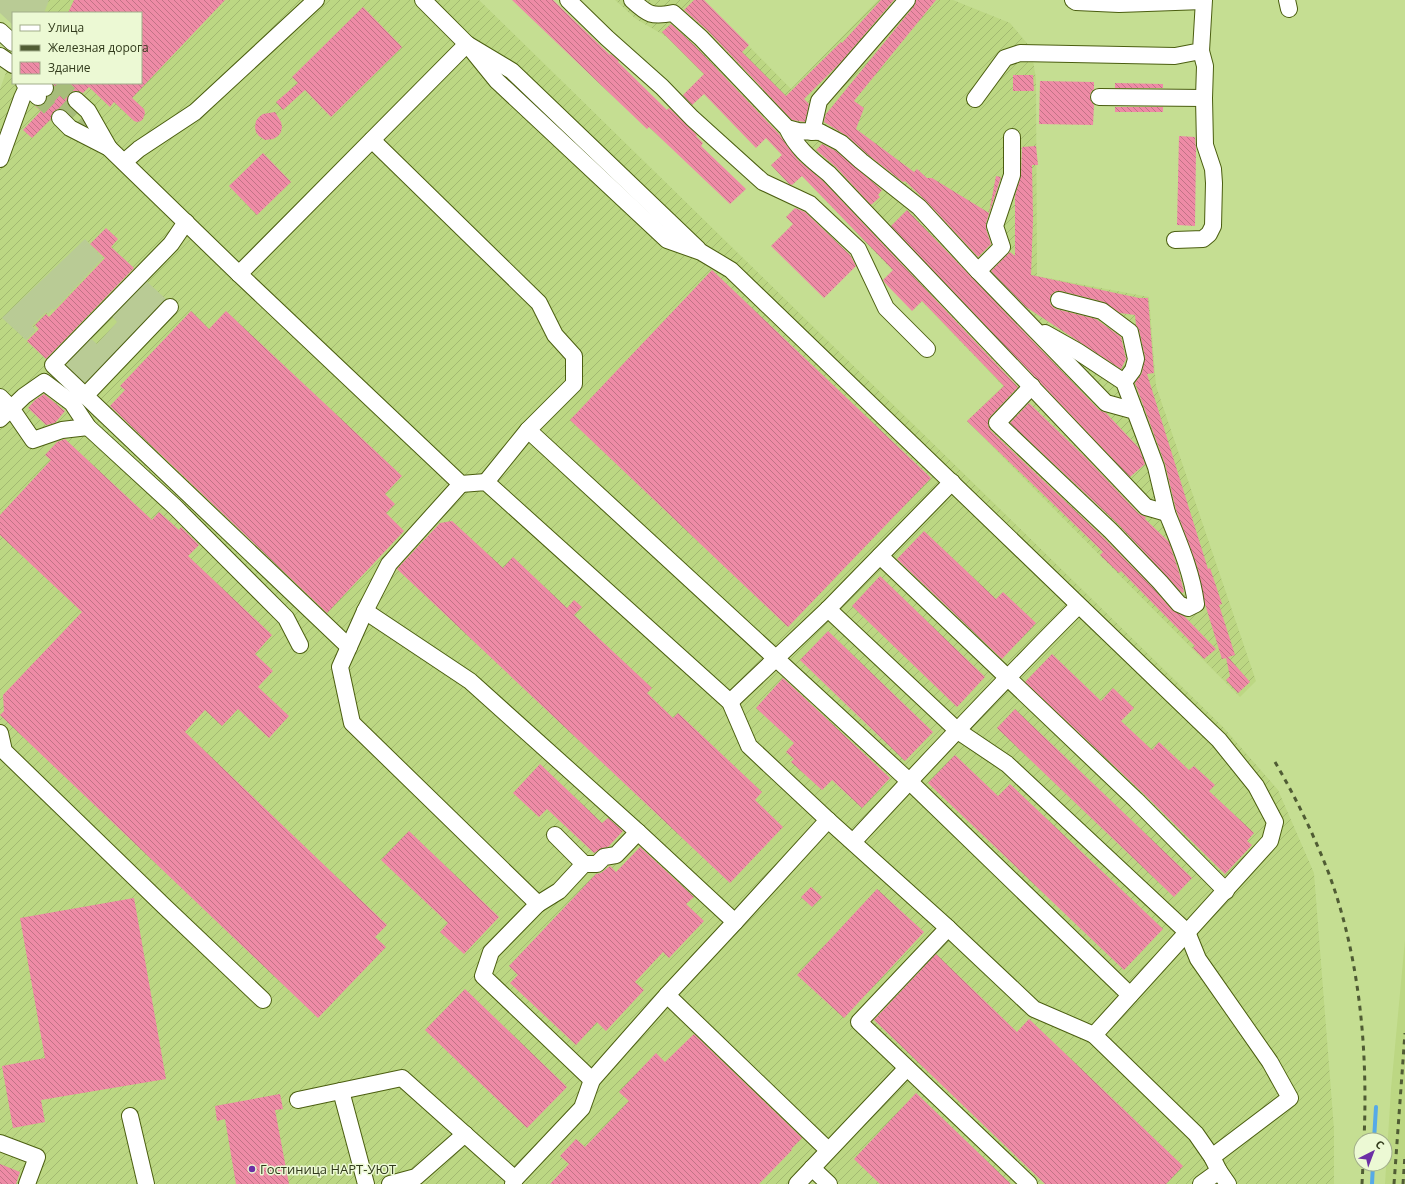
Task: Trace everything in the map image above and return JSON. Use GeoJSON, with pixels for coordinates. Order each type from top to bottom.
{"type":"FeatureCollection","features":[{"type":"Feature","properties":{"kind":"street"},"geometry":{"type":"LineString","coordinates":[[124,162],[139,148],[195,112],[316,0]]}},
{"type":"Feature","properties":{"kind":"street"},"geometry":{"type":"LineString","coordinates":[[423,0],[467,44],[497,81],[667,240],[701,252],[731,270],[952,482],[1078,606],[1219,740],[1256,786],[1275,822],[1270,841],[1094,1035]]}},
{"type":"Feature","properties":{"kind":"street"},"geometry":{"type":"LineString","coordinates":[[568,0],[607,38],[662,87],[692,118],[763,182],[810,204],[858,249],[886,308],[927,349]]}},
{"type":"Feature","properties":{"kind":"street"},"geometry":{"type":"LineString","coordinates":[[632,0],[645,12],[659,16],[674,13],[701,38],[787,128],[794,141],[811,159],[829,174],[1146,507],[1167,513]]}},
{"type":"Feature","properties":{"kind":"street"},"geometry":{"type":"LineString","coordinates":[[812,132],[819,102],[907,0]]}},
{"type":"Feature","properties":{"kind":"street"},"geometry":{"type":"LineString","coordinates":[[1073,0],[1076,2],[1119,4],[1204,1],[1201,51],[1205,66],[1205,144],[1213,169],[1214,183],[1213,226],[1209,234],[1202,239],[1175,240]]}},
{"type":"Feature","properties":{"kind":"street"},"geometry":{"type":"LineString","coordinates":[[0,31],[12,42]]}},
{"type":"Feature","properties":{"kind":"street"},"geometry":{"type":"LineString","coordinates":[[239,274],[467,44]]}},
{"type":"Feature","properties":{"kind":"street"},"geometry":{"type":"LineString","coordinates":[[975,99],[1005,58],[1020,53],[1175,56],[1201,51]]}},
{"type":"Feature","properties":{"kind":"street"},"geometry":{"type":"LineString","coordinates":[[0,56],[12,64]]}},
{"type":"Feature","properties":{"kind":"street"},"geometry":{"type":"LineString","coordinates":[[0,159],[22,98],[34,87]]}},
{"type":"Feature","properties":{"kind":"street"},"geometry":{"type":"LineString","coordinates":[[1099,97],[1204,98]]}},
{"type":"Feature","properties":{"kind":"street"},"geometry":{"type":"LineString","coordinates":[[76,100],[88,111],[109,148]]}},
{"type":"Feature","properties":{"kind":"street"},"geometry":{"type":"LineString","coordinates":[[60,118],[70,128],[109,148],[239,274],[462,484]]}},
{"type":"Feature","properties":{"kind":"street"},"geometry":{"type":"LineString","coordinates":[[787,128],[798,132],[820,132],[841,144],[918,207],[1028,323],[1106,402],[1135,411]]}},
{"type":"Feature","properties":{"kind":"street"},"geometry":{"type":"LineString","coordinates":[[978,271],[1002,247],[995,226],[1012,175],[1012,137]]}},
{"type":"Feature","properties":{"kind":"street"},"geometry":{"type":"LineString","coordinates":[[372,140],[538,303],[555,335],[574,356],[574,384],[528,430],[486,482],[462,484],[389,564],[365,611],[340,667],[352,724],[538,904]]}},
{"type":"Feature","properties":{"kind":"street"},"geometry":{"type":"LineString","coordinates":[[186,222],[170,244],[53,365],[349,647]]}},
{"type":"Feature","properties":{"kind":"street"},"geometry":{"type":"LineString","coordinates":[[1059,300],[1102,310],[1130,332],[1136,359],[1133,370],[1124,382]]}},
{"type":"Feature","properties":{"kind":"street"},"geometry":{"type":"LineString","coordinates":[[85,396],[170,307]]}},
{"type":"Feature","properties":{"kind":"street"},"geometry":{"type":"LineString","coordinates":[[1028,323],[1077,351],[1124,382],[1156,467],[1167,513],[1194,585],[1196,604],[1188,608],[1179,604],[1111,531],[997,423],[1032,386]]}},
{"type":"Feature","properties":{"kind":"street"},"geometry":{"type":"LineString","coordinates":[[88,427],[62,430],[33,440],[4,408],[44,382],[72,404],[88,427],[175,507],[286,618],[300,645]]}},
{"type":"Feature","properties":{"kind":"street"},"geometry":{"type":"LineString","coordinates":[[528,430],[777,658],[909,782],[1130,995]]}},
{"type":"Feature","properties":{"kind":"street"},"geometry":{"type":"LineString","coordinates":[[486,482],[730,702],[749,746],[828,820],[948,928],[1034,1009],[1094,1035],[1196,1134],[1212,1157],[1223,1178],[1202,1184]]}},
{"type":"Feature","properties":{"kind":"street"},"geometry":{"type":"LineString","coordinates":[[730,702],[828,609],[952,482]]}},
{"type":"Feature","properties":{"kind":"street"},"geometry":{"type":"LineString","coordinates":[[880,556],[1008,676],[1136,800],[1226,891]]}},
{"type":"Feature","properties":{"kind":"street"},"geometry":{"type":"LineString","coordinates":[[852,842],[958,731],[1008,676],[1078,606]]}},
{"type":"Feature","properties":{"kind":"street"},"geometry":{"type":"LineString","coordinates":[[828,609],[958,731],[1007,764],[1187,932],[1198,959],[1270,1062],[1290,1098],[1212,1157]]}},
{"type":"Feature","properties":{"kind":"street"},"geometry":{"type":"LineString","coordinates":[[365,611],[470,681],[736,922]]}},
{"type":"Feature","properties":{"kind":"street"},"geometry":{"type":"LineString","coordinates":[[0,733],[4,751],[263,1000]]}},
{"type":"Feature","properties":{"kind":"street"},"geometry":{"type":"LineString","coordinates":[[298,1100],[402,1078],[465,1134],[514,1181],[582,1108],[592,1080],[667,994],[736,922],[828,820]]}},
{"type":"Feature","properties":{"kind":"street"},"geometry":{"type":"LineString","coordinates":[[555,835],[584,864],[597,864],[604,857],[616,855],[638,832]]}},
{"type":"Feature","properties":{"kind":"street"},"geometry":{"type":"LineString","coordinates":[[584,864],[559,891],[538,904],[491,952],[483,976],[592,1080]]}},
{"type":"Feature","properties":{"kind":"street"},"geometry":{"type":"LineString","coordinates":[[948,928],[859,1022],[1029,1184]]}},
{"type":"Feature","properties":{"kind":"street"},"geometry":{"type":"LineString","coordinates":[[667,994],[828,1150]]}},
{"type":"Feature","properties":{"kind":"street"},"geometry":{"type":"LineString","coordinates":[[797,1184],[907,1068]]}},
{"type":"Feature","properties":{"kind":"street"},"geometry":{"type":"LineString","coordinates":[[341,1091],[366,1184]]}},
{"type":"Feature","properties":{"kind":"street"},"geometry":{"type":"LineString","coordinates":[[130,1116],[146,1184]]}},
{"type":"Feature","properties":{"kind":"street"},"geometry":{"type":"LineString","coordinates":[[390,1184],[416,1177],[465,1134]]}},
{"type":"Feature","properties":{"kind":"street"},"geometry":{"type":"LineString","coordinates":[[0,1143],[37,1157],[27,1184]]}},
{"type":"Feature","properties":{"kind":"street"},"geometry":{"type":"LineString","coordinates":[[812,1168],[829,1184]]}},
{"type":"Feature","properties":{"kind":"shaded area"},"geometry":{"type":"Polygon","coordinates":[[[0,0],[49,0],[44,12],[12,12],[12,24],[0,13],[0,0]]]}},
{"type":"Feature","properties":{"kind":"shaded area"},"geometry":{"type":"Polygon","coordinates":[[[32,0],[479,0],[1224,728],[1278,790],[1314,873],[1334,1129],[1334,1184],[0,1184],[0,89],[12,56],[12,84],[142,84],[142,12],[27,12],[32,0]]]}},
{"type":"Feature","properties":{"kind":"shaded area"},"geometry":{"type":"Polygon","coordinates":[[[615,0],[704,0],[791,89],[878,0],[953,0],[1010,23],[1031,48],[1036,79],[1037,276],[1149,297],[1156,386],[1256,681],[1240,697],[967,421],[1003,386],[739,110],[667,37],[636,19],[615,0]]]}},
{"type":"Feature","properties":{"kind":"shaded area"},"geometry":{"type":"Polygon","coordinates":[[[85,239],[103,258],[54,310],[52,309],[48,314],[46,312],[32,326],[36,330],[26,340],[2,318],[85,239]]]}},
{"type":"Feature","properties":{"kind":"shaded area"},"geometry":{"type":"Polygon","coordinates":[[[144,279],[167,300],[88,382],[81,382],[69,371],[67,367],[73,352],[89,337],[97,344],[117,322],[110,314],[144,279]]]}},
{"type":"Feature","properties":{"kind":"shaded area"},"geometry":{"type":"Polygon","coordinates":[[[1405,940],[1405,1184],[1385,1184],[1386,1172],[1393,1172],[1393,1132],[1388,1132],[1405,940]]]}},
{"type":"Feature","properties":{"kind":"building"},"geometry":{"type":"Polygon","coordinates":[[[74,0],[225,0],[132,98],[144,109],[145,113],[141,121],[134,121],[114,102],[110,107],[89,87],[83,93],[73,91],[69,93],[67,103],[70,107],[66,111],[58,109],[54,111],[51,116],[51,121],[50,120],[32,138],[23,130],[41,111],[35,106],[44,104],[47,97],[52,94],[54,90],[53,84],[142,84],[142,12],[68,12],[74,0]]]}},
{"type":"Feature","properties":{"kind":"building"},"geometry":{"type":"Polygon","coordinates":[[[512,0],[553,0],[610,55],[611,54],[619,61],[618,62],[667,110],[669,108],[697,135],[696,136],[703,143],[701,146],[746,189],[730,204],[649,127],[647,129],[512,0]]]}},
{"type":"Feature","properties":{"kind":"building"},"geometry":{"type":"Polygon","coordinates":[[[694,0],[704,0],[749,45],[742,52],[786,96],[841,42],[842,43],[881,0],[894,0],[841,62],[804,99],[809,104],[805,122],[792,120],[708,31],[684,10],[694,0]]]}},
{"type":"Feature","properties":{"kind":"building"},"geometry":{"type":"Polygon","coordinates":[[[916,0],[936,0],[854,101],[864,108],[856,129],[914,172],[917,169],[927,178],[932,178],[989,213],[996,176],[1001,177],[986,223],[986,229],[991,244],[978,257],[926,201],[905,181],[903,182],[867,154],[847,136],[824,122],[826,114],[914,6],[916,0]]]}},
{"type":"Feature","properties":{"kind":"building"},"geometry":{"type":"Polygon","coordinates":[[[363,7],[402,47],[331,117],[305,90],[283,110],[276,102],[298,83],[292,77],[363,7]]]}},
{"type":"Feature","properties":{"kind":"building"},"geometry":{"type":"Polygon","coordinates":[[[671,24],[694,45],[779,134],[798,160],[823,181],[1018,387],[990,417],[988,425],[990,430],[1104,538],[1153,588],[1172,610],[1184,616],[1216,649],[1204,659],[1193,648],[1195,646],[1121,571],[1119,573],[1100,555],[1103,552],[967,421],[1004,386],[922,301],[912,311],[885,283],[883,280],[893,270],[802,176],[792,185],[789,184],[771,165],[782,155],[766,138],[756,148],[704,94],[692,105],[683,95],[704,74],[662,32],[671,24]]]}},
{"type":"Feature","properties":{"kind":"building"},"geometry":{"type":"Polygon","coordinates":[[[1013,75],[1033,75],[1034,91],[1013,91],[1013,75]]]}},
{"type":"Feature","properties":{"kind":"building"},"geometry":{"type":"Polygon","coordinates":[[[1040,81],[1094,82],[1094,89],[1091,92],[1090,97],[1094,105],[1093,125],[1039,124],[1040,81]]]}},
{"type":"Feature","properties":{"kind":"building"},"geometry":{"type":"Polygon","coordinates":[[[1115,83],[1163,84],[1163,88],[1115,88],[1115,83]]]}},
{"type":"Feature","properties":{"kind":"building"},"geometry":{"type":"Polygon","coordinates":[[[1115,107],[1163,107],[1163,112],[1115,112],[1115,107]]]}},
{"type":"Feature","properties":{"kind":"building"},"geometry":{"type":"Polygon","coordinates":[[[275,112],[281,122],[281,132],[273,139],[265,140],[256,132],[256,121],[263,114],[275,112]]]}},
{"type":"Feature","properties":{"kind":"building"},"geometry":{"type":"Polygon","coordinates":[[[1179,136],[1195,137],[1195,226],[1177,225],[1179,136]]]}},
{"type":"Feature","properties":{"kind":"building"},"geometry":{"type":"Polygon","coordinates":[[[822,144],[836,151],[882,190],[878,195],[880,197],[871,205],[836,167],[816,150],[822,144]]]}},
{"type":"Feature","properties":{"kind":"building"},"geometry":{"type":"Polygon","coordinates":[[[1036,146],[1038,165],[1032,165],[1033,219],[1031,275],[1139,298],[1148,298],[1154,373],[1147,374],[1208,569],[1210,568],[1222,604],[1219,605],[1235,655],[1228,657],[1250,682],[1238,693],[1226,680],[1230,676],[1226,658],[1222,659],[1205,604],[1197,566],[1176,510],[1165,464],[1135,383],[1142,373],[1145,357],[1139,330],[1136,325],[1135,315],[1120,313],[1104,302],[1061,291],[1056,291],[1050,297],[1050,303],[1056,309],[1096,319],[1121,337],[1126,359],[1121,369],[1026,307],[991,271],[1010,252],[1015,256],[1015,196],[1021,175],[1022,147],[1036,146]]]}},
{"type":"Feature","properties":{"kind":"building"},"geometry":{"type":"Polygon","coordinates":[[[263,153],[291,182],[257,215],[229,186],[263,153]]]}},
{"type":"Feature","properties":{"kind":"building"},"geometry":{"type":"Polygon","coordinates":[[[795,208],[805,212],[850,255],[856,266],[824,298],[771,246],[793,224],[786,217],[795,208]]]}},
{"type":"Feature","properties":{"kind":"building"},"geometry":{"type":"Polygon","coordinates":[[[907,210],[1099,410],[1106,413],[1139,448],[1145,464],[1130,477],[891,226],[907,210]]]}},
{"type":"Feature","properties":{"kind":"building"},"geometry":{"type":"Polygon","coordinates":[[[106,228],[118,239],[111,247],[134,268],[46,359],[27,341],[39,329],[35,325],[46,314],[49,317],[105,258],[90,244],[106,228]]]}},
{"type":"Feature","properties":{"kind":"building"},"geometry":{"type":"Polygon","coordinates":[[[712,270],[931,478],[788,627],[570,420],[712,270]]]}},
{"type":"Feature","properties":{"kind":"building"},"geometry":{"type":"Polygon","coordinates":[[[191,311],[209,329],[226,311],[402,476],[385,494],[395,504],[386,513],[404,531],[327,613],[110,406],[125,390],[120,386],[191,311]]]}},
{"type":"Feature","properties":{"kind":"building"},"geometry":{"type":"Polygon","coordinates":[[[44,394],[65,411],[55,423],[46,425],[28,408],[35,400],[44,394]]]}},
{"type":"Feature","properties":{"kind":"building"},"geometry":{"type":"Polygon","coordinates":[[[1029,403],[1086,458],[1139,514],[1146,517],[1145,519],[1169,542],[1184,592],[1182,593],[1118,524],[1010,423],[1029,403]]]}},
{"type":"Feature","properties":{"kind":"building"},"geometry":{"type":"Polygon","coordinates":[[[65,439],[152,520],[159,512],[179,530],[181,527],[199,545],[188,556],[272,635],[255,654],[273,671],[258,687],[289,716],[269,738],[238,709],[222,726],[205,710],[185,732],[387,925],[375,937],[386,947],[318,1018],[0,715],[4,711],[3,695],[82,612],[0,535],[0,515],[51,460],[45,455],[57,442],[65,439]]]}},
{"type":"Feature","properties":{"kind":"building"},"geometry":{"type":"Polygon","coordinates":[[[452,521],[503,568],[513,557],[567,608],[574,600],[582,607],[574,615],[652,688],[647,693],[673,718],[678,713],[762,792],[755,800],[783,827],[730,883],[397,569],[440,523],[452,521]]]}},
{"type":"Feature","properties":{"kind":"building"},"geometry":{"type":"Polygon","coordinates":[[[924,531],[996,599],[1003,592],[1036,623],[1002,659],[897,559],[924,531]]]}},
{"type":"Feature","properties":{"kind":"building"},"geometry":{"type":"Polygon","coordinates":[[[880,576],[985,677],[957,707],[852,606],[880,576]]]}},
{"type":"Feature","properties":{"kind":"building"},"geometry":{"type":"Polygon","coordinates":[[[828,631],[933,732],[905,761],[800,660],[828,631]]]}},
{"type":"Feature","properties":{"kind":"building"},"geometry":{"type":"Polygon","coordinates":[[[1052,654],[1101,701],[1113,688],[1134,708],[1121,721],[1152,750],[1159,742],[1189,770],[1194,766],[1215,785],[1209,791],[1254,833],[1247,841],[1252,845],[1225,874],[1143,793],[1025,682],[1052,654]]]}},
{"type":"Feature","properties":{"kind":"building"},"geometry":{"type":"Polygon","coordinates":[[[783,678],[890,778],[862,808],[832,780],[822,790],[791,762],[794,759],[786,752],[794,743],[756,708],[783,678]]]}},
{"type":"Feature","properties":{"kind":"building"},"geometry":{"type":"Polygon","coordinates":[[[1015,709],[1192,878],[1174,897],[997,728],[1015,709]]]}},
{"type":"Feature","properties":{"kind":"building"},"geometry":{"type":"Polygon","coordinates":[[[955,755],[998,796],[1010,784],[1163,929],[1124,970],[928,783],[955,755]]]}},
{"type":"Feature","properties":{"kind":"building"},"geometry":{"type":"Polygon","coordinates":[[[540,764],[602,823],[608,818],[623,831],[608,847],[602,848],[594,853],[547,809],[539,817],[513,793],[540,764]]]}},
{"type":"Feature","properties":{"kind":"building"},"geometry":{"type":"Polygon","coordinates":[[[409,831],[499,917],[464,954],[440,932],[448,923],[381,860],[409,831]]]}},
{"type":"Feature","properties":{"kind":"building"},"geometry":{"type":"Polygon","coordinates":[[[640,847],[694,897],[686,904],[704,921],[669,958],[663,952],[635,982],[644,990],[606,1031],[597,1022],[576,1045],[510,983],[518,975],[509,966],[596,874],[601,873],[610,866],[616,872],[640,847]]]}},
{"type":"Feature","properties":{"kind":"building"},"geometry":{"type":"Polygon","coordinates":[[[811,887],[822,897],[812,907],[801,897],[811,887]]]}},
{"type":"Feature","properties":{"kind":"building"},"geometry":{"type":"Polygon","coordinates":[[[877,889],[924,932],[844,1018],[797,975],[877,889]]]}},
{"type":"Feature","properties":{"kind":"building"},"geometry":{"type":"Polygon","coordinates":[[[134,898],[166,1079],[41,1100],[45,1122],[13,1128],[2,1066],[45,1058],[20,918],[134,898]]]}},
{"type":"Feature","properties":{"kind":"building"},"geometry":{"type":"Polygon","coordinates":[[[936,954],[1017,1032],[1029,1019],[1183,1166],[1166,1184],[1045,1184],[874,1020],[936,954]]]}},
{"type":"Feature","properties":{"kind":"building"},"geometry":{"type":"Polygon","coordinates":[[[465,989],[567,1087],[527,1128],[425,1030],[465,989]]]}},
{"type":"Feature","properties":{"kind":"building"},"geometry":{"type":"Polygon","coordinates":[[[694,1034],[802,1138],[791,1149],[792,1150],[759,1184],[550,1184],[569,1164],[560,1156],[576,1139],[585,1147],[629,1101],[619,1092],[656,1053],[665,1062],[694,1034]]]}},
{"type":"Feature","properties":{"kind":"building"},"geometry":{"type":"Polygon","coordinates":[[[916,1093],[1011,1184],[880,1184],[854,1159],[916,1093]]]}},
{"type":"Feature","properties":{"kind":"building"},"geometry":{"type":"Polygon","coordinates":[[[280,1094],[283,1109],[275,1110],[289,1184],[236,1184],[225,1119],[217,1121],[215,1106],[280,1094]]]}},
{"type":"Feature","properties":{"kind":"building"},"geometry":{"type":"Polygon","coordinates":[[[0,1164],[20,1172],[16,1184],[0,1184],[0,1164]]]}},
{"type":"Feature","properties":{"kind":"waterway"},"geometry":{"type":"LineString","coordinates":[[1374,1132],[1376,1107]]}},
{"type":"Feature","properties":{"kind":"waterway"},"geometry":{"type":"LineString","coordinates":[[1372,1184],[1373,1172]]}},
{"type":"Feature","properties":{"kind":"tunnel"},"geometry":{"type":"LineString","coordinates":[[59,84],[76,100]]}},
{"type":"Feature","properties":{"kind":"tunnel"},"geometry":{"type":"LineString","coordinates":[[45,88],[104,143]]}},
{"type":"Feature","properties":{"kind":"tunnel"},"geometry":{"type":"LineString","coordinates":[[38,97],[60,118]]}},
{"type":"Feature","properties":{"kind":"railway"},"geometry":{"type":"LineString","coordinates":[[1275,762],[1304,817],[1323,859],[1340,906],[1348,938],[1360,1005],[1363,1039],[1365,1073],[1364,1132]]}},
{"type":"Feature","properties":{"kind":"railway"},"geometry":{"type":"LineString","coordinates":[[1394,1184],[1405,1033]]}},
{"type":"Feature","properties":{"kind":"railway"},"geometry":{"type":"LineString","coordinates":[[1403,1184],[1405,1155]]}},
{"type":"Feature","properties":{"kind":"railway"},"geometry":{"type":"LineString","coordinates":[[1362,1184],[1363,1172]]}},
{"type":"Feature","properties":{"kind":"place","name":"Гостиница НАРТ-УЮТ"},"geometry":{"type":"Point","coordinates":[252,1169]}}]}
